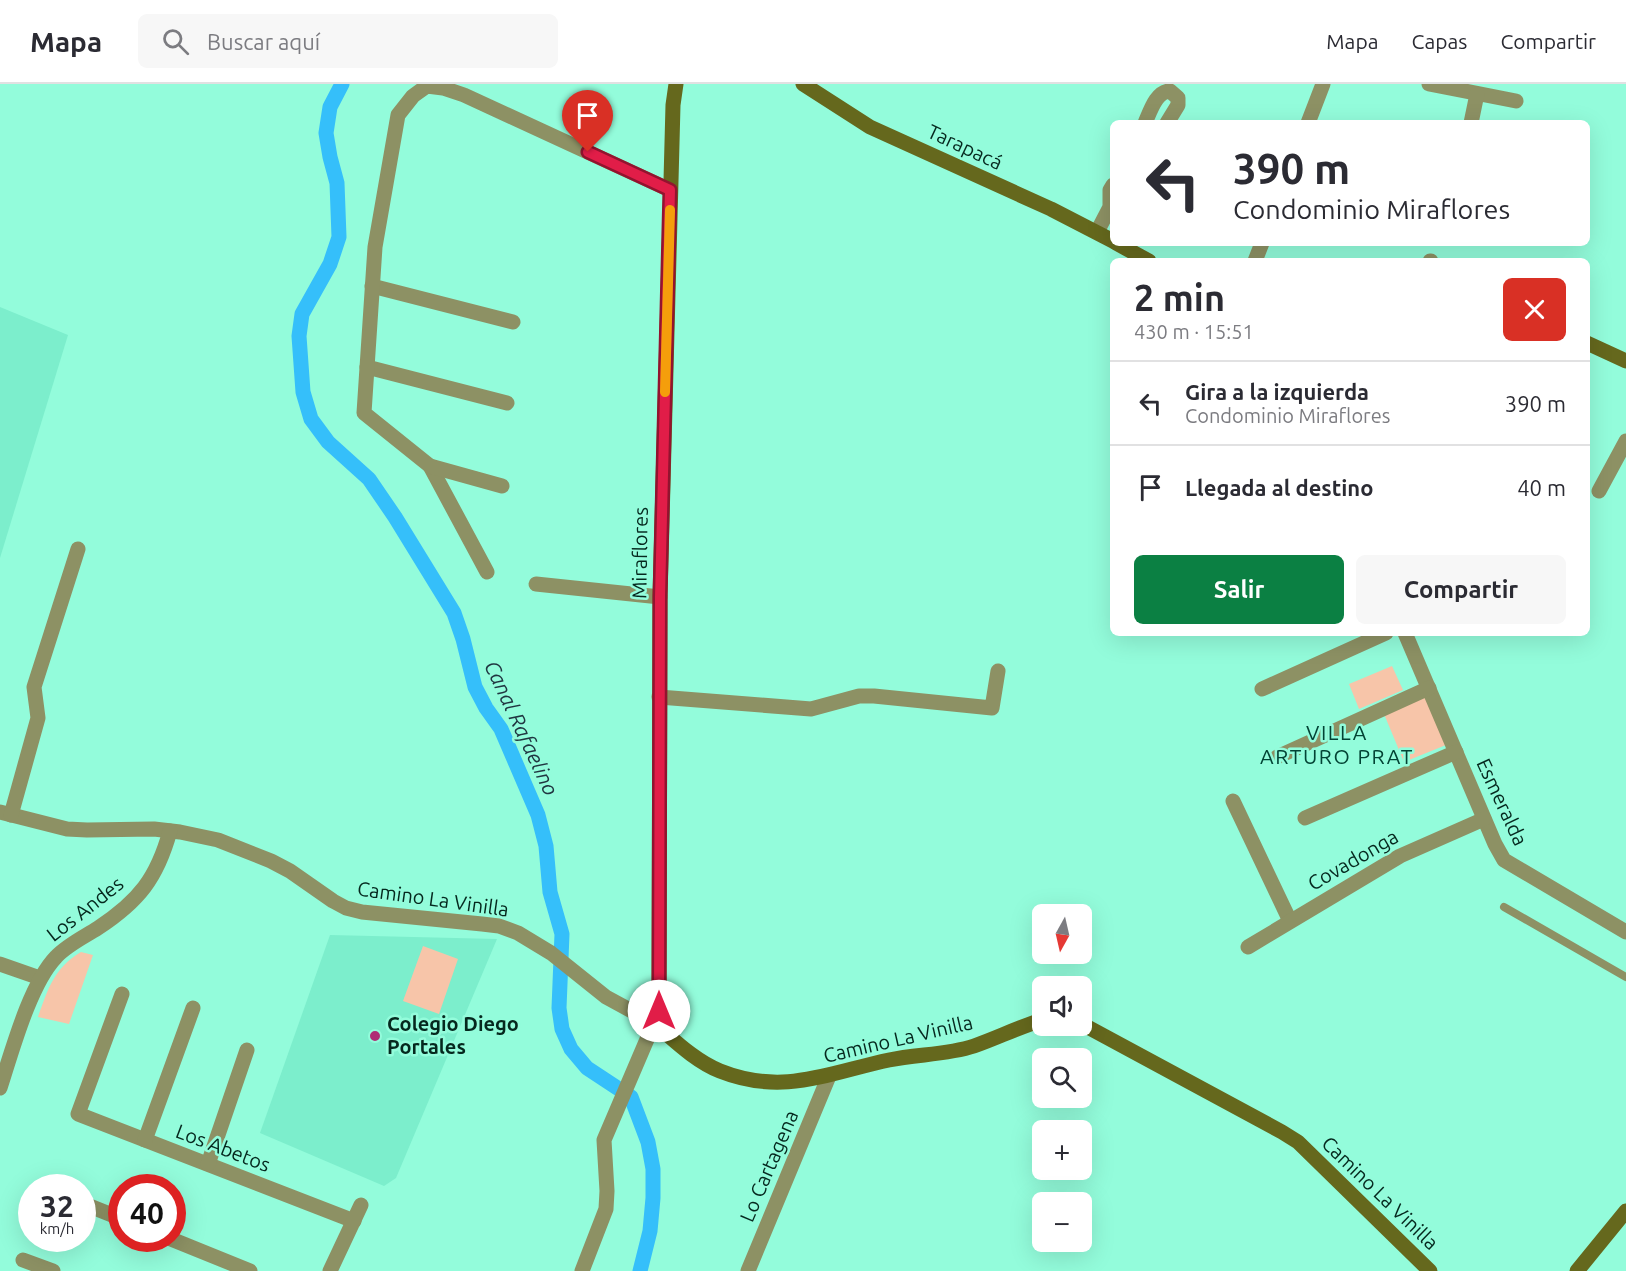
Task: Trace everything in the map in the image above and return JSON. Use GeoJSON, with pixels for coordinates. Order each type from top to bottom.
{"type":"FeatureCollection","features":[{"type":"Feature","properties":{"kind":"street","name":"Miraflores"},"geometry":{"type":"LineString","coordinates":[[654,1023],[659,1011],[660,597],[670,190],[673,105],[676,84]]}},
{"type":"Feature","properties":{"kind":"street","name":"Tarapacá"},"geometry":{"type":"LineString","coordinates":[[803,84],[870,127],[1051,209],[1110,239]]}},
{"type":"Feature","properties":{"kind":"street"},"geometry":{"type":"LineString","coordinates":[[1309,120],[1323,84]]}},
{"type":"Feature","properties":{"kind":"street"},"geometry":{"type":"LineString","coordinates":[[1429,84],[1516,101]]}},
{"type":"Feature","properties":{"kind":"street"},"geometry":{"type":"LineString","coordinates":[[487,572],[430,466],[364,413],[375,247],[398,115],[413,96],[427,87],[443,88],[464,95],[670,190]]}},
{"type":"Feature","properties":{"kind":"street"},"geometry":{"type":"LineString","coordinates":[[1147,120],[1160,95],[1164,91],[1170,91],[1178,98],[1178,105],[1169,120]]}},
{"type":"Feature","properties":{"kind":"street"},"geometry":{"type":"LineString","coordinates":[[1472,120],[1477,94]]}},
{"type":"Feature","properties":{"kind":"street"},"geometry":{"type":"LineString","coordinates":[[1097,232],[1110,208]]}},
{"type":"Feature","properties":{"kind":"street","name":"Tarapacá"},"geometry":{"type":"LineString","coordinates":[[1122,246],[1144,258]]}},
{"type":"Feature","properties":{"kind":"street"},"geometry":{"type":"LineString","coordinates":[[372,286],[513,322]]}},
{"type":"Feature","properties":{"kind":"street"},"geometry":{"type":"LineString","coordinates":[[1590,345],[1626,361]]}},
{"type":"Feature","properties":{"kind":"street"},"geometry":{"type":"LineString","coordinates":[[367,367],[507,403]]}},
{"type":"Feature","properties":{"kind":"street"},"geometry":{"type":"LineString","coordinates":[[1599,491],[1626,441]]}},
{"type":"Feature","properties":{"kind":"street"},"geometry":{"type":"LineString","coordinates":[[430,466],[502,486]]}},
{"type":"Feature","properties":{"kind":"street"},"geometry":{"type":"LineString","coordinates":[[5,813],[38,718],[34,687],[78,549]]}},
{"type":"Feature","properties":{"kind":"street"},"geometry":{"type":"LineString","coordinates":[[537,584],[660,597]]}},
{"type":"Feature","properties":{"kind":"street"},"geometry":{"type":"LineString","coordinates":[[1262,689],[1379,636]]}},
{"type":"Feature","properties":{"kind":"street","name":"Esmeralda"},"geometry":{"type":"LineString","coordinates":[[1406,636],[1484,819],[1504,860],[1626,932]]}},
{"type":"Feature","properties":{"kind":"street"},"geometry":{"type":"LineString","coordinates":[[659,697],[811,708],[859,696],[874,696],[992,708],[998,670]]}},
{"type":"Feature","properties":{"kind":"street"},"geometry":{"type":"LineString","coordinates":[[1277,757],[1429,688]]}},
{"type":"Feature","properties":{"kind":"street"},"geometry":{"type":"LineString","coordinates":[[1305,818],[1456,752]]}},
{"type":"Feature","properties":{"kind":"street"},"geometry":{"type":"LineString","coordinates":[[1233,801],[1290,921]]}},
{"type":"Feature","properties":{"kind":"street","name":"Camino La Vinilla"},"geometry":{"type":"LineString","coordinates":[[5,813],[67,828],[170,831],[218,840],[290,872],[346,908],[362,912],[499,926],[518,933],[552,954],[606,997],[654,1023],[707,1065],[734,1076],[779,1082],[805,1081],[891,1059],[962,1049],[1032,1024]]}},
{"type":"Feature","properties":{"kind":"street","name":"Covadonga"},"geometry":{"type":"LineString","coordinates":[[1248,947],[1400,856],[1484,819]]}},
{"type":"Feature","properties":{"kind":"street","name":"Los Andes"},"geometry":{"type":"LineString","coordinates":[[0,1088],[5,1054],[40,978],[57,956],[106,923],[144,889],[155,873],[170,831]]}},
{"type":"Feature","properties":{"kind":"street"},"geometry":{"type":"LineString","coordinates":[[0,964],[40,978]]}},
{"type":"Feature","properties":{"kind":"street","name":"Los Abetos"},"geometry":{"type":"LineString","coordinates":[[122,994],[78,1114],[354,1221]]}},
{"type":"Feature","properties":{"kind":"street"},"geometry":{"type":"LineString","coordinates":[[145,1140],[193,1008]]}},
{"type":"Feature","properties":{"kind":"street"},"geometry":{"type":"LineString","coordinates":[[582,1271],[606,1209],[604,1140],[654,1023]]}},
{"type":"Feature","properties":{"kind":"street","name":"Camino La Vinilla"},"geometry":{"type":"LineString","coordinates":[[1092,1029],[1298,1142],[1430,1271]]}},
{"type":"Feature","properties":{"kind":"street"},"geometry":{"type":"LineString","coordinates":[[208,1164],[247,1050]]}},
{"type":"Feature","properties":{"kind":"street","name":"Lo Cartagena"},"geometry":{"type":"LineString","coordinates":[[748,1271],[829,1076]]}},
{"type":"Feature","properties":{"kind":"street"},"geometry":{"type":"LineString","coordinates":[[330,1271],[361,1205]]}},
{"type":"Feature","properties":{"kind":"street"},"geometry":{"type":"LineString","coordinates":[[1577,1271],[1626,1211]]}},
{"type":"Feature","properties":{"kind":"street"},"geometry":{"type":"LineString","coordinates":[[186,1245],[250,1271]]}},
{"type":"Feature","properties":{"kind":"street"},"geometry":{"type":"LineString","coordinates":[[23,1260],[53,1271]]}},
{"type":"Feature","properties":{"kind":"lane"},"geometry":{"type":"LineString","coordinates":[[1504,907],[1626,977]]}},
{"type":"Feature","properties":{"kind":"shaded area"},"geometry":{"type":"Polygon","coordinates":[[[0,307],[68,335],[0,558],[0,307]]]}},
{"type":"Feature","properties":{"kind":"shaded area"},"geometry":{"type":"Polygon","coordinates":[[[1392,666],[1403,690],[1359,709],[1349,684],[1392,666]]]}},
{"type":"Feature","properties":{"kind":"shaded area"},"geometry":{"type":"Polygon","coordinates":[[[1425,695],[1446,745],[1404,762],[1384,714],[1425,695]]]}},
{"type":"Feature","properties":{"kind":"shaded area","name":"Colegio Diego Portales"},"geometry":{"type":"Polygon","coordinates":[[[330,935],[497,939],[396,1178],[384,1186],[260,1133],[330,935]]]}},
{"type":"Feature","properties":{"kind":"shaded area"},"geometry":{"type":"Polygon","coordinates":[[[423,946],[458,959],[439,1014],[403,1001],[423,946]]]}},
{"type":"Feature","properties":{"kind":"shaded area"},"geometry":{"type":"Polygon","coordinates":[[[81,952],[93,955],[69,1024],[38,1017],[58,972],[81,952]]]}},
{"type":"Feature","properties":{"kind":"waterway","name":"Canal Rafaelino"},"geometry":{"type":"LineString","coordinates":[[342,84],[330,107],[326,133],[337,183],[339,237],[330,264],[302,314],[299,336],[303,392],[311,419],[328,442],[369,479],[454,613],[475,687],[501,729],[538,815],[546,846],[550,892],[562,934],[559,1008],[562,1029],[571,1049],[587,1068],[631,1097],[648,1142],[653,1169],[653,1198],[650,1231],[640,1271]]}},
{"type":"Feature","properties":{"kind":"slow traffic"},"geometry":{"type":"LineString","coordinates":[[665,392],[670,210]]}},
{"type":"Feature","properties":{"kind":"place","name":"Colegio Diego Portales"},"geometry":{"type":"Point","coordinates":[375,1036]}},
{"type":"Feature","properties":{"kind":"district","name":"VILLA ARTURO PRAT"},"geometry":{"type":"Point","coordinates":[1337,745]}},
{"type":"Feature","properties":{"kind":"route"},"geometry":{"type":"LineString","coordinates":[[588,152],[670,190],[660,597],[659,1011]]}}]}
